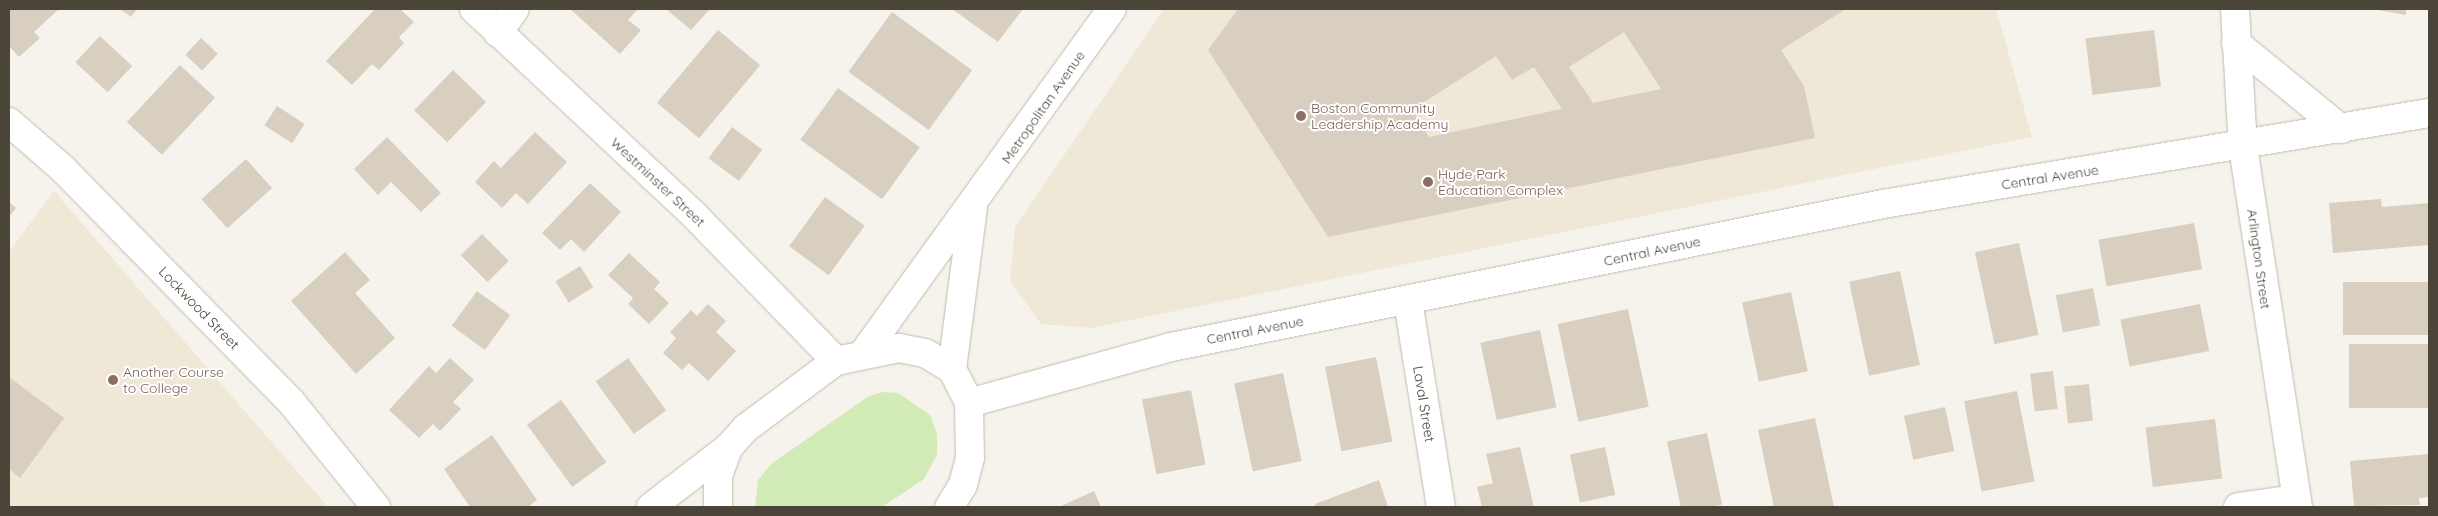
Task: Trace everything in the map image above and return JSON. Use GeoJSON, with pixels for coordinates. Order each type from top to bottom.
{"type":"FeatureCollection","features":[{"type":"Feature","properties":{"kind":"street","name":"Westminster Street"},"geometry":{"type":"LineString","coordinates":[[474,9],[695,216],[836,361]]}},
{"type":"Feature","properties":{"kind":"street"},"geometry":{"type":"LineString","coordinates":[[498,33],[515,9]]}},
{"type":"Feature","properties":{"kind":"street","name":"Metropolitan Avenue"},"geometry":{"type":"LineString","coordinates":[[863,354],[1112,9]]}},
{"type":"Feature","properties":{"kind":"street","name":"Arlington Street"},"geometry":{"type":"LineString","coordinates":[[2235,9],[2242,147],[2297,503]]}},
{"type":"Feature","properties":{"kind":"street"},"geometry":{"type":"LineString","coordinates":[[2236,43],[2341,129]]}},
{"type":"Feature","properties":{"kind":"street","name":"Central Avenue"},"geometry":{"type":"LineString","coordinates":[[969,403],[1172,347],[1883,204],[2242,147],[2429,113]]}},
{"type":"Feature","properties":{"kind":"street","name":"Lockwood Street"},"geometry":{"type":"LineString","coordinates":[[9,122],[63,169],[292,403],[376,507]]}},
{"type":"Feature","properties":{"kind":"street","name":"Metropolitan Avenue"},"geometry":{"type":"LineString","coordinates":[[952,369],[973,204]]}},
{"type":"Feature","properties":{"kind":"street","name":"Laval Street"},"geometry":{"type":"LineString","coordinates":[[1408,301],[1441,507]]}},
{"type":"Feature","properties":{"kind":"street"},"geometry":{"type":"LineString","coordinates":[[651,507],[728,448],[774,403],[836,361],[898,348],[925,353],[952,369],[969,403],[970,458],[963,485],[949,507]]}},
{"type":"Feature","properties":{"kind":"street"},"geometry":{"type":"LineString","coordinates":[[718,507],[718,476],[728,448]]}},
{"type":"Feature","properties":{"kind":"street"},"geometry":{"type":"LineString","coordinates":[[2238,507],[2297,503]]}},
{"type":"Feature","properties":{"kind":"shaded area","name":"Hyde Park Education Complex"},"geometry":{"type":"Polygon","coordinates":[[[1164,9],[1996,9],[2032,137],[1091,328],[1041,324],[1010,281],[1015,227],[1164,9]]]}},
{"type":"Feature","properties":{"kind":"shaded area","name":"Another Course to College"},"geometry":{"type":"Polygon","coordinates":[[[54,191],[328,507],[9,507],[9,252],[54,191]]]}},
{"type":"Feature","properties":{"kind":"green space"},"geometry":{"type":"Polygon","coordinates":[[[883,392],[898,393],[930,415],[937,434],[937,455],[924,479],[882,507],[755,507],[758,480],[771,464],[869,396],[883,392]]]}},
{"type":"Feature","properties":{"kind":"building"},"geometry":{"type":"Polygon","coordinates":[[[9,9],[59,9],[34,32],[40,38],[19,57],[9,46],[9,9]]]}},
{"type":"Feature","properties":{"kind":"building"},"geometry":{"type":"Polygon","coordinates":[[[120,9],[137,9],[131,17],[120,9]]]}},
{"type":"Feature","properties":{"kind":"building"},"geometry":{"type":"Polygon","coordinates":[[[375,9],[400,9],[414,22],[399,37],[404,43],[379,70],[372,64],[352,85],[326,61],[375,9]]]}},
{"type":"Feature","properties":{"kind":"building"},"geometry":{"type":"Polygon","coordinates":[[[570,9],[638,9],[628,20],[641,30],[620,54],[570,9]]]}},
{"type":"Feature","properties":{"kind":"building"},"geometry":{"type":"Polygon","coordinates":[[[666,9],[710,9],[691,30],[666,9]]]}},
{"type":"Feature","properties":{"kind":"building"},"geometry":{"type":"Polygon","coordinates":[[[952,9],[1023,9],[998,42],[952,9]]]}},
{"type":"Feature","properties":{"kind":"building"},"geometry":{"type":"Polygon","coordinates":[[[1238,9],[1846,9],[1781,50],[1804,86],[1815,138],[1328,237],[1208,50],[1238,9]],[[1624,32],[1569,67],[1593,103],[1661,89],[1624,32]],[[1496,56],[1412,110],[1429,137],[1562,109],[1534,67],[1512,80],[1496,56]]]}},
{"type":"Feature","properties":{"kind":"building"},"geometry":{"type":"Polygon","coordinates":[[[2372,9],[2406,9],[2406,15],[2372,9]]]}},
{"type":"Feature","properties":{"kind":"building"},"geometry":{"type":"Polygon","coordinates":[[[892,12],[972,70],[929,130],[849,72],[892,12]]]}},
{"type":"Feature","properties":{"kind":"building"},"geometry":{"type":"Polygon","coordinates":[[[718,30],[760,65],[699,138],[657,103],[718,30]]]}},
{"type":"Feature","properties":{"kind":"building"},"geometry":{"type":"Polygon","coordinates":[[[2154,30],[2161,87],[2092,95],[2086,38],[2154,30]]]}},
{"type":"Feature","properties":{"kind":"building"},"geometry":{"type":"Polygon","coordinates":[[[100,36],[132,66],[108,92],[75,62],[100,36]]]}},
{"type":"Feature","properties":{"kind":"building"},"geometry":{"type":"Polygon","coordinates":[[[201,38],[218,54],[202,71],[185,55],[201,38]]]}},
{"type":"Feature","properties":{"kind":"building"},"geometry":{"type":"Polygon","coordinates":[[[180,65],[215,98],[162,155],[127,122],[180,65]]]}},
{"type":"Feature","properties":{"kind":"building"},"geometry":{"type":"Polygon","coordinates":[[[453,70],[486,102],[447,142],[414,110],[453,70]]]}},
{"type":"Feature","properties":{"kind":"building"},"geometry":{"type":"Polygon","coordinates":[[[838,88],[920,147],[882,199],[800,140],[838,88]]]}},
{"type":"Feature","properties":{"kind":"building"},"geometry":{"type":"Polygon","coordinates":[[[277,106],[305,124],[292,143],[264,125],[277,106]]]}},
{"type":"Feature","properties":{"kind":"building"},"geometry":{"type":"Polygon","coordinates":[[[732,127],[762,150],[739,181],[709,158],[732,127]]]}},
{"type":"Feature","properties":{"kind":"building"},"geometry":{"type":"Polygon","coordinates":[[[535,132],[567,162],[528,204],[516,193],[502,208],[475,182],[494,161],[501,168],[535,132]]]}},
{"type":"Feature","properties":{"kind":"building"},"geometry":{"type":"Polygon","coordinates":[[[387,137],[441,193],[421,212],[391,182],[378,195],[354,169],[387,137]]]}},
{"type":"Feature","properties":{"kind":"building"},"geometry":{"type":"Polygon","coordinates":[[[246,159],[272,188],[228,228],[201,199],[246,159]]]}},
{"type":"Feature","properties":{"kind":"building"},"geometry":{"type":"Polygon","coordinates":[[[590,183],[621,212],[584,252],[571,239],[560,250],[542,233],[590,183]]]}},
{"type":"Feature","properties":{"kind":"building"},"geometry":{"type":"Polygon","coordinates":[[[825,197],[865,226],[829,275],[789,246],[825,197]]]}},
{"type":"Feature","properties":{"kind":"building"},"geometry":{"type":"Polygon","coordinates":[[[2381,199],[2382,207],[2429,203],[2429,245],[2333,253],[2329,203],[2381,199]]]}},
{"type":"Feature","properties":{"kind":"building"},"geometry":{"type":"Polygon","coordinates":[[[9,202],[16,208],[9,217],[9,202]]]}},
{"type":"Feature","properties":{"kind":"building"},"geometry":{"type":"Polygon","coordinates":[[[2194,223],[2202,269],[2107,286],[2098,240],[2194,223]]]}},
{"type":"Feature","properties":{"kind":"building"},"geometry":{"type":"Polygon","coordinates":[[[482,234],[509,261],[488,282],[461,255],[482,234]]]}},
{"type":"Feature","properties":{"kind":"building"},"geometry":{"type":"Polygon","coordinates":[[[2019,243],[2039,335],[1995,344],[1975,252],[2019,243]]]}},
{"type":"Feature","properties":{"kind":"building"},"geometry":{"type":"Polygon","coordinates":[[[345,252],[370,280],[355,293],[395,338],[356,374],[291,301],[345,252]]]}},
{"type":"Feature","properties":{"kind":"building"},"geometry":{"type":"Polygon","coordinates":[[[629,253],[660,282],[654,289],[669,303],[649,324],[628,304],[633,298],[608,275],[629,253]]]}},
{"type":"Feature","properties":{"kind":"building"},"geometry":{"type":"Polygon","coordinates":[[[580,266],[593,287],[569,303],[555,281],[580,266]]]}},
{"type":"Feature","properties":{"kind":"building"},"geometry":{"type":"Polygon","coordinates":[[[1900,271],[1920,365],[1869,376],[1849,282],[1900,271]]]}},
{"type":"Feature","properties":{"kind":"building"},"geometry":{"type":"Polygon","coordinates":[[[2343,282],[2429,282],[2429,335],[2343,335],[2343,282]]]}},
{"type":"Feature","properties":{"kind":"building"},"geometry":{"type":"Polygon","coordinates":[[[2093,288],[2100,325],[2063,333],[2056,295],[2093,288]]]}},
{"type":"Feature","properties":{"kind":"building"},"geometry":{"type":"Polygon","coordinates":[[[477,291],[510,315],[485,350],[452,326],[477,291]]]}},
{"type":"Feature","properties":{"kind":"building"},"geometry":{"type":"Polygon","coordinates":[[[1791,292],[1808,371],[1759,382],[1742,302],[1791,292]]]}},
{"type":"Feature","properties":{"kind":"building"},"geometry":{"type":"Polygon","coordinates":[[[708,304],[726,321],[716,332],[736,351],[708,381],[689,363],[682,370],[663,353],[676,338],[670,332],[691,310],[697,316],[708,304]]]}},
{"type":"Feature","properties":{"kind":"building"},"geometry":{"type":"Polygon","coordinates":[[[2200,304],[2209,351],[2130,367],[2120,319],[2200,304]]]}},
{"type":"Feature","properties":{"kind":"building"},"geometry":{"type":"Polygon","coordinates":[[[1628,309],[1649,407],[1578,422],[1558,324],[1628,309]]]}},
{"type":"Feature","properties":{"kind":"building"},"geometry":{"type":"Polygon","coordinates":[[[1540,330],[1556,407],[1497,420],[1480,343],[1540,330]]]}},
{"type":"Feature","properties":{"kind":"building"},"geometry":{"type":"Polygon","coordinates":[[[2349,344],[2429,344],[2429,408],[2349,408],[2349,344]]]}},
{"type":"Feature","properties":{"kind":"building"},"geometry":{"type":"Polygon","coordinates":[[[1376,357],[1392,441],[1341,451],[1325,367],[1376,357]]]}},
{"type":"Feature","properties":{"kind":"building"},"geometry":{"type":"Polygon","coordinates":[[[450,358],[474,380],[453,402],[461,409],[440,431],[433,424],[419,438],[389,410],[429,366],[436,373],[450,358]]]}},
{"type":"Feature","properties":{"kind":"building"},"geometry":{"type":"Polygon","coordinates":[[[628,358],[666,411],[634,434],[596,382],[628,358]]]}},
{"type":"Feature","properties":{"kind":"building"},"geometry":{"type":"Polygon","coordinates":[[[2053,371],[2058,409],[2035,412],[2030,374],[2053,371]]]}},
{"type":"Feature","properties":{"kind":"building"},"geometry":{"type":"Polygon","coordinates":[[[1283,373],[1302,461],[1253,471],[1234,383],[1283,373]]]}},
{"type":"Feature","properties":{"kind":"building"},"geometry":{"type":"Polygon","coordinates":[[[9,377],[64,418],[20,478],[9,469],[9,377]]]}},
{"type":"Feature","properties":{"kind":"building"},"geometry":{"type":"Polygon","coordinates":[[[2089,384],[2093,421],[2068,423],[2064,387],[2089,384]]]}},
{"type":"Feature","properties":{"kind":"building"},"geometry":{"type":"Polygon","coordinates":[[[1191,390],[1206,465],[1156,474],[1142,400],[1191,390]]]}},
{"type":"Feature","properties":{"kind":"building"},"geometry":{"type":"Polygon","coordinates":[[[2017,391],[2035,481],[1982,492],[1964,401],[2017,391]]]}},
{"type":"Feature","properties":{"kind":"building"},"geometry":{"type":"Polygon","coordinates":[[[561,400],[606,462],[572,487],[527,425],[561,400]]]}},
{"type":"Feature","properties":{"kind":"building"},"geometry":{"type":"Polygon","coordinates":[[[1945,407],[1954,451],[1913,460],[1904,416],[1945,407]]]}},
{"type":"Feature","properties":{"kind":"building"},"geometry":{"type":"Polygon","coordinates":[[[1815,418],[1834,507],[1774,507],[1758,430],[1815,418]]]}},
{"type":"Feature","properties":{"kind":"building"},"geometry":{"type":"Polygon","coordinates":[[[2215,419],[2222,479],[2153,487],[2146,428],[2215,419]]]}},
{"type":"Feature","properties":{"kind":"building"},"geometry":{"type":"Polygon","coordinates":[[[1707,433],[1722,504],[1710,507],[1681,507],[1667,442],[1707,433]]]}},
{"type":"Feature","properties":{"kind":"building"},"geometry":{"type":"Polygon","coordinates":[[[492,435],[537,500],[528,507],[470,507],[444,469],[492,435]]]}},
{"type":"Feature","properties":{"kind":"building"},"geometry":{"type":"Polygon","coordinates":[[[1520,447],[1534,507],[1482,507],[1477,487],[1493,483],[1486,454],[1520,447]]]}},
{"type":"Feature","properties":{"kind":"building"},"geometry":{"type":"Polygon","coordinates":[[[1605,447],[1615,495],[1580,502],[1570,454],[1605,447]]]}},
{"type":"Feature","properties":{"kind":"building"},"geometry":{"type":"Polygon","coordinates":[[[2429,454],[2429,497],[2419,498],[2420,505],[2354,506],[2350,461],[2429,454]]]}},
{"type":"Feature","properties":{"kind":"building"},"geometry":{"type":"Polygon","coordinates":[[[1379,480],[1388,507],[1316,507],[1315,504],[1379,480]]]}},
{"type":"Feature","properties":{"kind":"building"},"geometry":{"type":"Polygon","coordinates":[[[1094,491],[1101,507],[1059,507],[1094,491]]]}},
{"type":"Feature","properties":{"kind":"place","name":"Boston Community Leadership Academy"},"geometry":{"type":"Point","coordinates":[1301,116]}},
{"type":"Feature","properties":{"kind":"place","name":"Hyde Park Education Complex"},"geometry":{"type":"Point","coordinates":[1428,182]}},
{"type":"Feature","properties":{"kind":"place","name":"Another Course to College"},"geometry":{"type":"Point","coordinates":[113,380]}}]}
